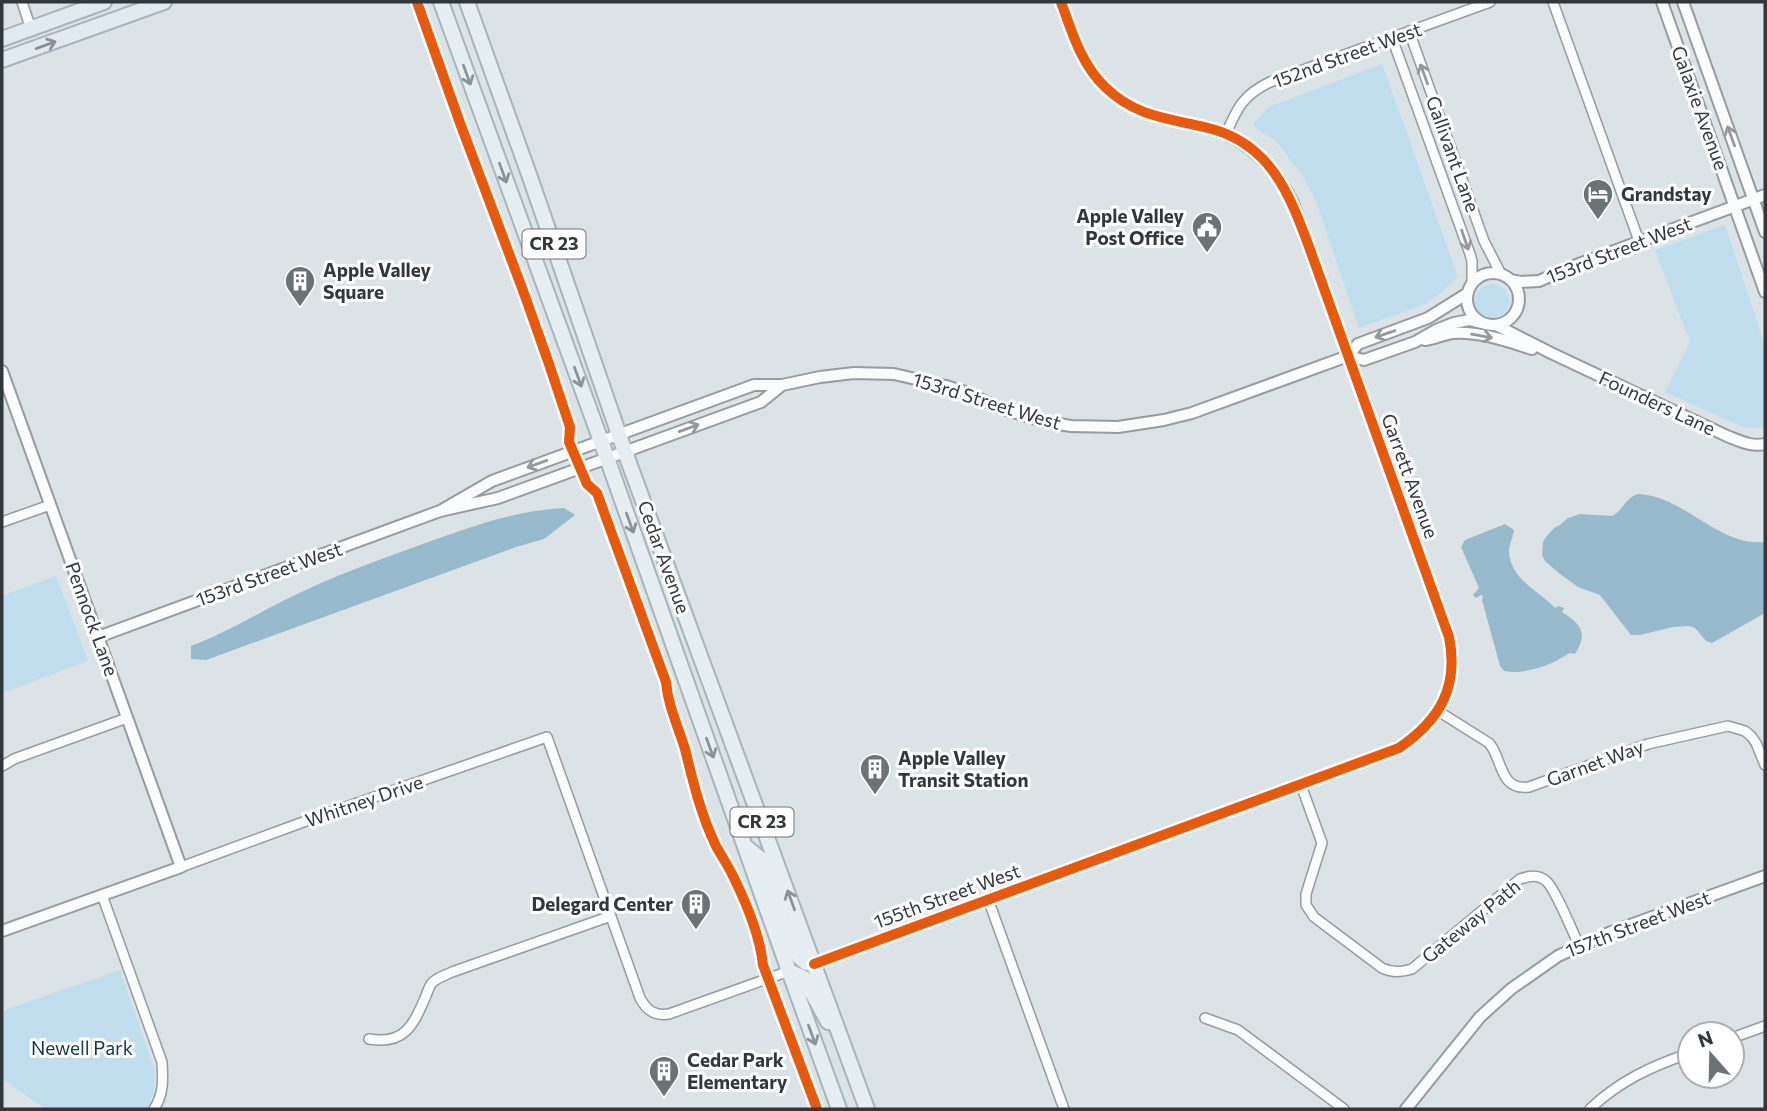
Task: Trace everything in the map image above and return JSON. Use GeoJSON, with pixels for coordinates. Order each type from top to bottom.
{"type":"FeatureCollection","features":[{"type":"Feature","properties":{"kind":"highway"},"geometry":{"type":"LineString","coordinates":[[2,38],[104,2]]}},
{"type":"Feature","properties":{"kind":"highway"},"geometry":{"type":"LineString","coordinates":[[2,60],[164,2]]}},
{"type":"Feature","properties":{"kind":"main road","name":"Cedar Avenue"},"geometry":{"type":"LineString","coordinates":[[441,2],[839,1109]]}},
{"type":"Feature","properties":{"kind":"main road","name":"Cedar Avenue"},"geometry":{"type":"LineString","coordinates":[[467,2],[625,452],[867,1109]]}},
{"type":"Feature","properties":{"kind":"main road"},"geometry":{"type":"LineString","coordinates":[[745,846],[761,859],[782,919],[799,957],[806,963],[814,964]]}},
{"type":"Feature","properties":{"kind":"main road"},"geometry":{"type":"LineString","coordinates":[[789,971],[804,978],[852,1067]]}},
{"type":"Feature","properties":{"kind":"street"},"geometry":{"type":"LineString","coordinates":[[22,2],[31,29]]}},
{"type":"Feature","properties":{"kind":"street","name":"Garrett Avenue"},"geometry":{"type":"LineString","coordinates":[[1061,2],[1082,56],[1096,77],[1114,95],[1152,116],[1226,134],[1257,155],[1272,169],[1284,187],[1304,232],[1449,637],[1452,656],[1447,691],[1438,711],[1422,731],[1399,748],[1092,861]]}},
{"type":"Feature","properties":{"kind":"street","name":"152nd Street West"},"geometry":{"type":"LineString","coordinates":[[1226,134],[1240,105],[1258,88],[1490,2]]}},
{"type":"Feature","properties":{"kind":"street"},"geometry":{"type":"LineString","coordinates":[[1553,2],[1639,241]]}},
{"type":"Feature","properties":{"kind":"street","name":"Galaxie Avenue"},"geometry":{"type":"LineString","coordinates":[[1662,2],[1765,292]]}},
{"type":"Feature","properties":{"kind":"street","name":"Galaxie Avenue"},"geometry":{"type":"LineString","coordinates":[[1683,2],[1765,232]]}},
{"type":"Feature","properties":{"kind":"street","name":"Gallivant Lane"},"geometry":{"type":"LineString","coordinates":[[1409,31],[1484,241],[1506,277]]}},
{"type":"Feature","properties":{"kind":"street","name":"Gallivant Lane"},"geometry":{"type":"LineString","coordinates":[[1392,38],[1470,254],[1470,288]]}},
{"type":"Feature","properties":{"kind":"street","name":"153rd Street West"},"geometry":{"type":"LineString","coordinates":[[1506,277],[1521,282],[1539,281],[1765,195]]}},
{"type":"Feature","properties":{"kind":"street"},"geometry":{"type":"LineString","coordinates":[[1485,274],[1506,277],[1516,287],[1519,303],[1516,312],[1504,323],[1482,323],[1471,314],[1468,307],[1470,288],[1485,274]]}},
{"type":"Feature","properties":{"kind":"street","name":"153rd Street West"},"geometry":{"type":"LineString","coordinates":[[440,511],[492,481],[754,385],[782,384],[820,376],[894,374],[946,386],[1000,408],[1046,422],[1071,426],[1118,427],[1164,420],[1192,413],[1348,356],[1358,344],[1428,318],[1470,288]]}},
{"type":"Feature","properties":{"kind":"street","name":"153rd Street West"},"geometry":{"type":"LineString","coordinates":[[1348,356],[1364,360],[1415,342],[1454,323],[1469,320],[1482,323]]}},
{"type":"Feature","properties":{"kind":"street","name":"Founders Lane"},"geometry":{"type":"LineString","coordinates":[[1496,325],[1745,444],[1765,444]]}},
{"type":"Feature","properties":{"kind":"street","name":"Founders Lane"},"geometry":{"type":"LineString","coordinates":[[1415,342],[1451,333],[1468,333],[1551,353]]}},
{"type":"Feature","properties":{"kind":"street","name":"Pennock Lane"},"geometry":{"type":"LineString","coordinates":[[2,371],[181,867]]}},
{"type":"Feature","properties":{"kind":"street","name":"153rd Street West"},"geometry":{"type":"LineString","coordinates":[[98,637],[440,511],[498,498],[761,402],[782,384]]}},
{"type":"Feature","properties":{"kind":"street"},"geometry":{"type":"LineString","coordinates":[[2,522],[50,505]]}},
{"type":"Feature","properties":{"kind":"street","name":"Garnet Way"},"geometry":{"type":"LineString","coordinates":[[1438,711],[1489,743],[1508,781],[1524,788],[1647,744],[1727,726],[1745,731],[1751,736],[1765,765]]}},
{"type":"Feature","properties":{"kind":"street"},"geometry":{"type":"LineString","coordinates":[[2,766],[127,718]]}},
{"type":"Feature","properties":{"kind":"street","name":"Whitney Drive"},"geometry":{"type":"LineString","coordinates":[[2,931],[547,737],[644,1006],[655,1014],[675,1012],[789,971]]}},
{"type":"Feature","properties":{"kind":"street","name":"Gateway Path"},"geometry":{"type":"LineString","coordinates":[[1301,785],[1322,844],[1306,894],[1306,905],[1314,917],[1382,968],[1391,972],[1412,968],[1520,879],[1530,876],[1540,877],[1551,886],[1579,945]]}},
{"type":"Feature","properties":{"kind":"street","name":"155th Street West"},"geometry":{"type":"LineString","coordinates":[[814,964],[1092,861]]}},
{"type":"Feature","properties":{"kind":"street","name":"157th Street West"},"geometry":{"type":"LineString","coordinates":[[1406,1109],[1462,1038],[1495,1003],[1531,973],[1579,945],[1765,876]]}},
{"type":"Feature","properties":{"kind":"street"},"geometry":{"type":"LineString","coordinates":[[102,895],[162,1062],[164,1084],[154,1109]]}},
{"type":"Feature","properties":{"kind":"street"},"geometry":{"type":"LineString","coordinates":[[988,900],[1064,1109]]}},
{"type":"Feature","properties":{"kind":"street"},"geometry":{"type":"LineString","coordinates":[[369,1039],[390,1039],[410,1029],[432,982],[452,972],[611,916]]}},
{"type":"Feature","properties":{"kind":"street"},"geometry":{"type":"LineString","coordinates":[[1205,1018],[1238,1030],[1344,1109]]}},
{"type":"Feature","properties":{"kind":"street"},"geometry":{"type":"LineString","coordinates":[[1746,1033],[1765,1026]]}},
{"type":"Feature","properties":{"kind":"street"},"geometry":{"type":"LineString","coordinates":[[1590,1109],[1627,1080],[1676,1058]]}},
{"type":"Feature","properties":{"kind":"green space"},"geometry":{"type":"Polygon","coordinates":[[[1382,64],[1458,277],[1425,304],[1359,328],[1316,201],[1304,178],[1276,141],[1253,124],[1269,107],[1382,64]]]}},
{"type":"Feature","properties":{"kind":"green space"},"geometry":{"type":"Polygon","coordinates":[[[1725,225],[1765,346],[1765,427],[1743,427],[1665,392],[1690,342],[1655,250],[1725,225]]]}},
{"type":"Feature","properties":{"kind":"green space"},"geometry":{"type":"Polygon","coordinates":[[[1492,284],[1504,289],[1509,301],[1504,313],[1492,318],[1480,313],[1475,301],[1480,289],[1492,284]]]}},
{"type":"Feature","properties":{"kind":"green space"},"geometry":{"type":"Polygon","coordinates":[[[56,576],[88,661],[2,693],[2,596],[56,576]]]}},
{"type":"Feature","properties":{"kind":"green space","name":"Newell Park"},"geometry":{"type":"Polygon","coordinates":[[[120,970],[155,1072],[154,1092],[147,1109],[46,1109],[2,1079],[2,1011],[120,970]]]}},
{"type":"Feature","properties":{"kind":"shaded area"},"geometry":{"type":"Polygon","coordinates":[[[1639,494],[1672,503],[1733,537],[1765,542],[1765,613],[1712,643],[1689,626],[1631,635],[1600,595],[1578,587],[1545,561],[1542,555],[1543,542],[1554,528],[1568,518],[1580,514],[1612,516],[1639,494]]]}},
{"type":"Feature","properties":{"kind":"shaded area"},"geometry":{"type":"Polygon","coordinates":[[[564,508],[575,515],[544,539],[206,660],[191,659],[191,646],[339,576],[490,521],[564,508]]]}},
{"type":"Feature","properties":{"kind":"shaded area"},"geometry":{"type":"Polygon","coordinates":[[[1505,524],[1514,530],[1509,552],[1520,578],[1555,608],[1564,608],[1562,612],[1578,625],[1582,635],[1575,654],[1570,653],[1547,665],[1521,672],[1504,671],[1500,666],[1483,596],[1476,598],[1473,595],[1479,588],[1461,547],[1465,540],[1505,524]]]}},
{"type":"Feature","properties":{"kind":"cycle path"},"geometry":{"type":"LineString","coordinates":[[417,2],[549,364],[570,427],[569,442],[587,484],[597,493],[666,682],[671,708],[706,822],[747,907],[759,942],[763,965],[817,1109]]}},
{"type":"Feature","properties":{"kind":"cycle path"},"geometry":{"type":"LineString","coordinates":[[814,964],[1399,748],[1426,726],[1443,701],[1448,687],[1451,672],[1449,637],[1308,244],[1285,189],[1263,159],[1232,136],[1156,116],[1117,98],[1097,78],[1083,58],[1061,2]]}},
{"type":"Feature","properties":{"kind":"place","name":"Grandstay"},"geometry":{"type":"Point","coordinates":[1598,221]}},
{"type":"Feature","properties":{"kind":"place","name":"Apple Valley Post Office"},"geometry":{"type":"Point","coordinates":[1207,254]}},
{"type":"Feature","properties":{"kind":"place","name":"Apple Valley Square"},"geometry":{"type":"Point","coordinates":[300,308]}},
{"type":"Feature","properties":{"kind":"place","name":"Apple Valley Transit Station"},"geometry":{"type":"Point","coordinates":[875,796]}},
{"type":"Feature","properties":{"kind":"place","name":"Delegard Center"},"geometry":{"type":"Point","coordinates":[696,931]}},
{"type":"Feature","properties":{"kind":"place","name":"Cedar Park Elementary"},"geometry":{"type":"Point","coordinates":[664,1098]}}]}
